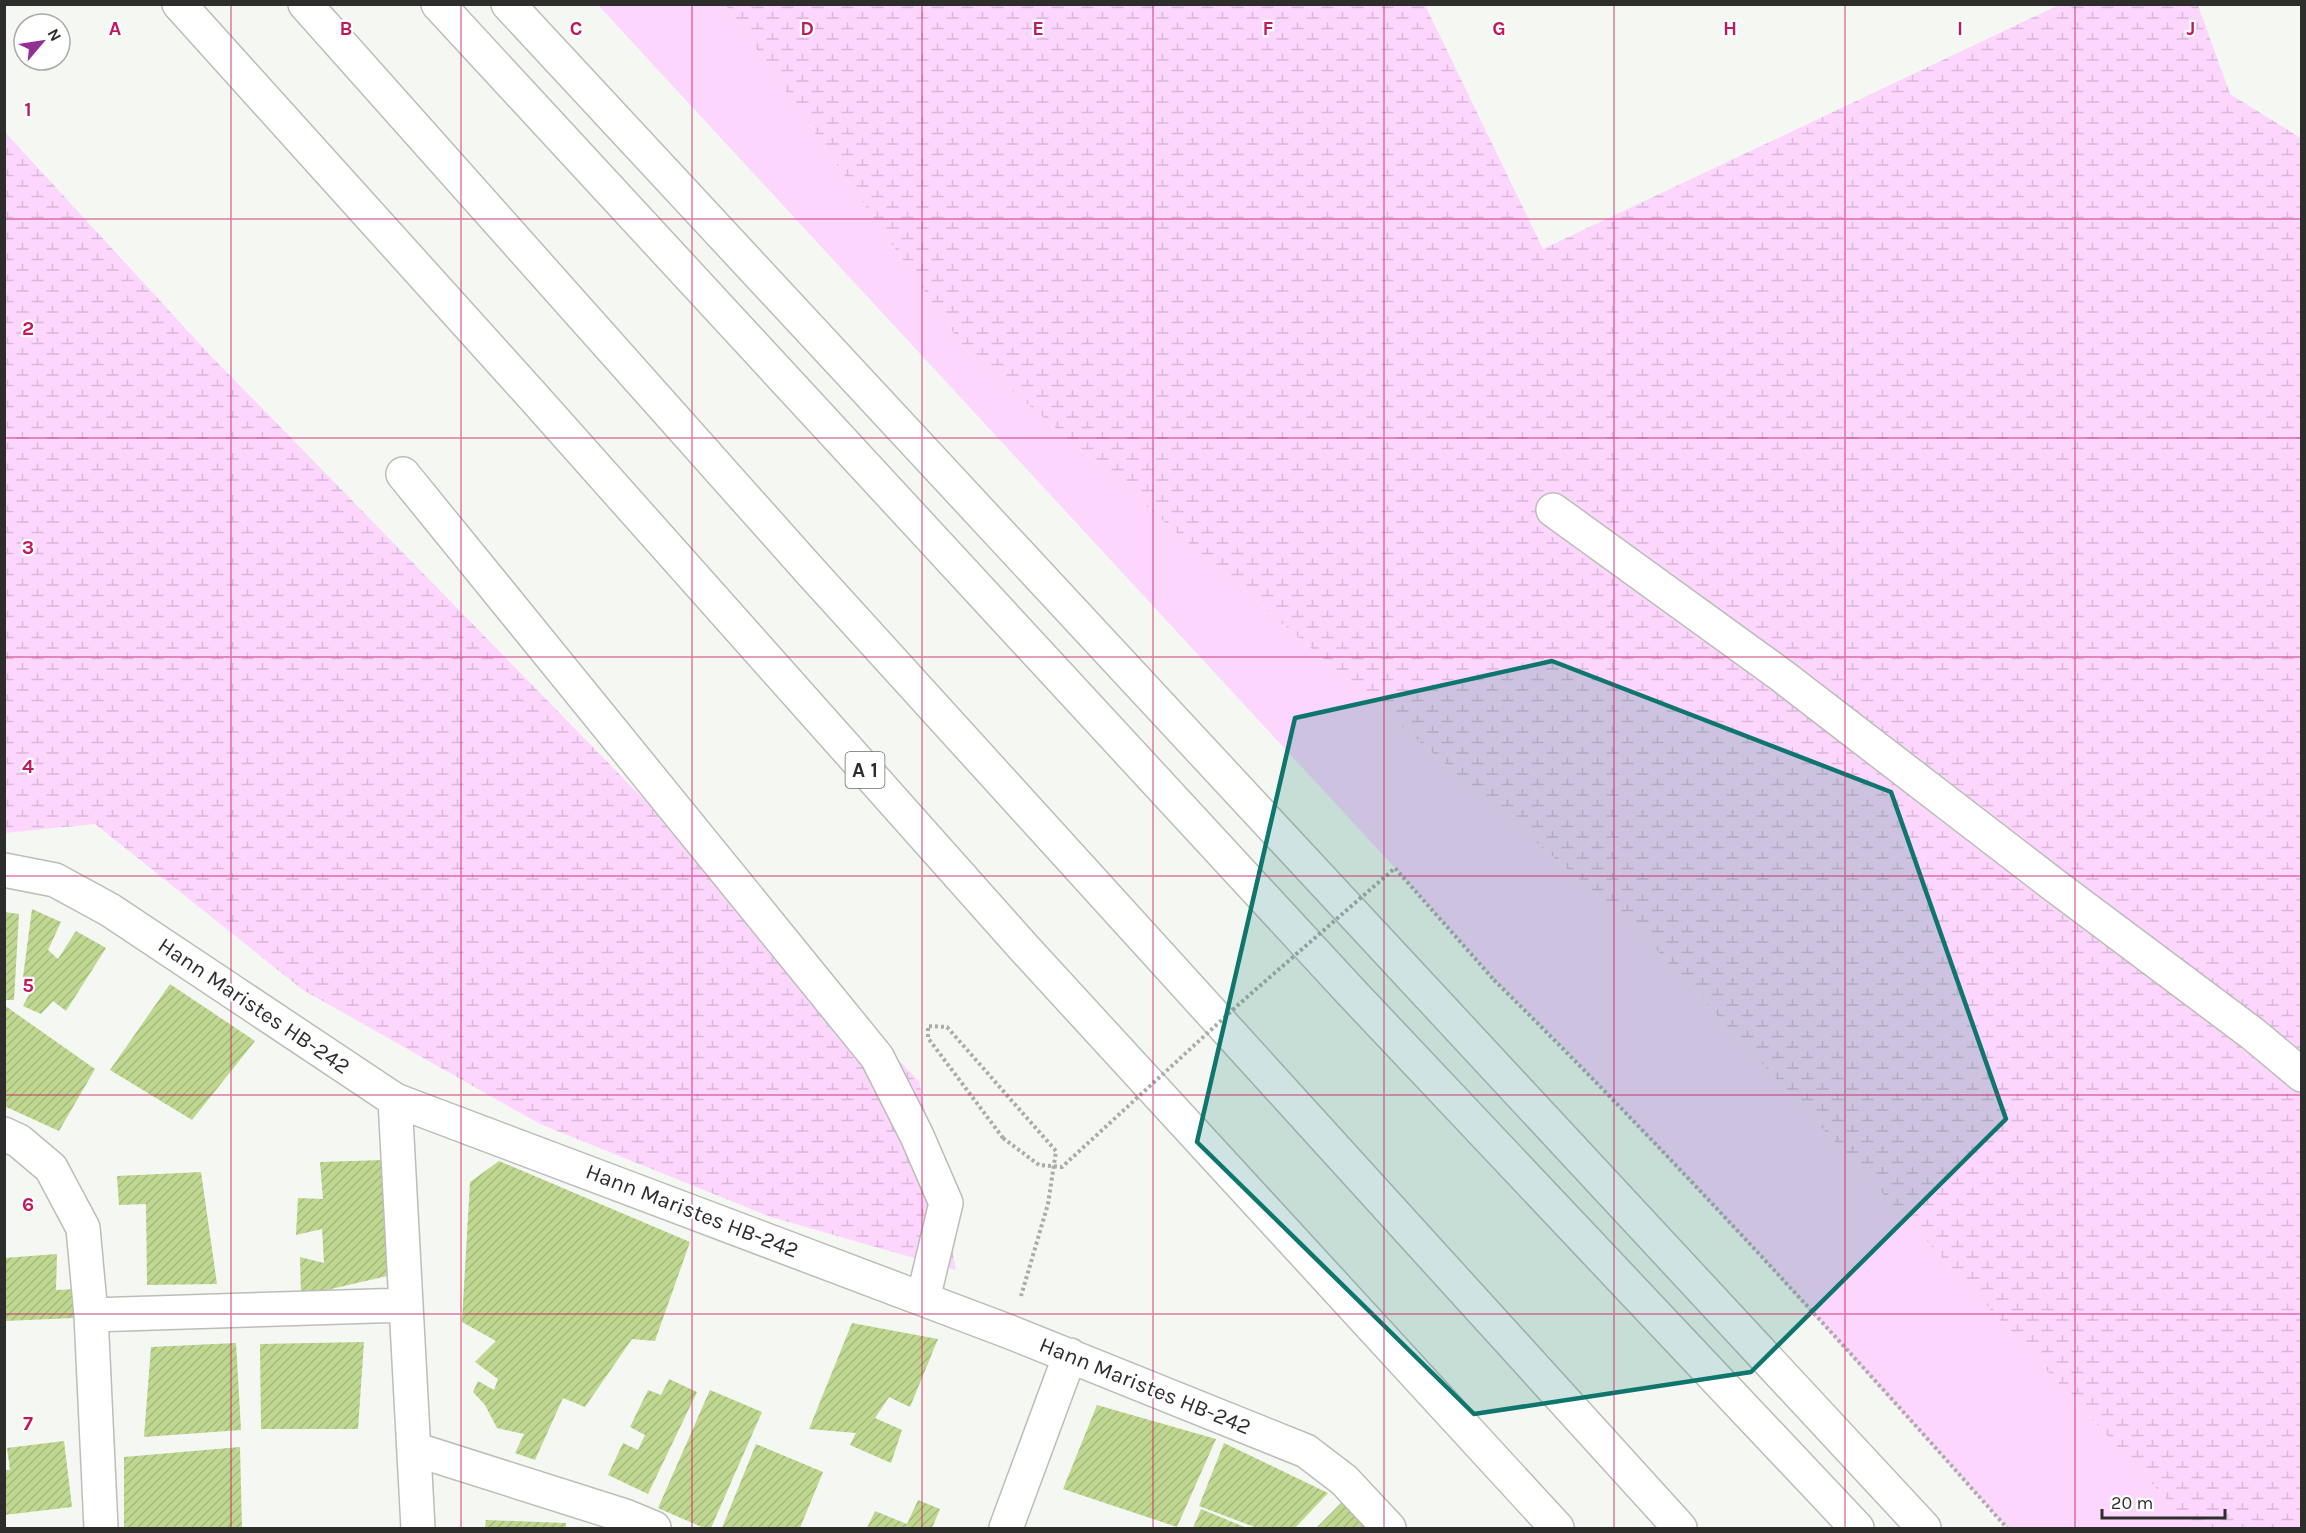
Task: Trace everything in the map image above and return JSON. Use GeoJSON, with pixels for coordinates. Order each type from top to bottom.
{"type":"FeatureCollection","features":[{"type":"Feature","properties":{"kind":"main road","name":"A 1"},"geometry":{"type":"LineString","coordinates":[[179,4],[546,410],[1024,949],[1557,1528]]}},
{"type":"Feature","properties":{"kind":"main road"},"geometry":{"type":"LineString","coordinates":[[305,4],[811,572],[1680,1528]]}},
{"type":"Feature","properties":{"kind":"main road"},"geometry":{"type":"LineString","coordinates":[[438,4],[1351,992],[1857,1528]]}},
{"type":"Feature","properties":{"kind":"main road"},"geometry":{"type":"LineString","coordinates":[[508,4],[1924,1528]]}},
{"type":"Feature","properties":{"kind":"main road"},"geometry":{"type":"LineString","coordinates":[[403,474],[877,1057],[917,1136],[946,1203],[923,1299]]}},
{"type":"Feature","properties":{"kind":"main road"},"geometry":{"type":"LineString","coordinates":[[1553,510],[1781,675],[2253,1034],[2301,1075]]}},
{"type":"Feature","properties":{"kind":"main road","name":"Hann Maristes HB-242"},"geometry":{"type":"LineString","coordinates":[[4,870],[55,880],[110,910],[395,1100],[1070,1355],[1306,1451],[1344,1480],[1389,1528]]}},
{"type":"Feature","properties":{"kind":"main road"},"geometry":{"type":"LineString","coordinates":[[395,1100],[418,1528]]}},
{"type":"Feature","properties":{"kind":"main road"},"geometry":{"type":"LineString","coordinates":[[4,1134],[19,1141],[51,1168],[83,1228],[91,1315],[101,1528]]}},
{"type":"Feature","properties":{"kind":"main road"},"geometry":{"type":"LineString","coordinates":[[91,1315],[406,1305]]}},
{"type":"Feature","properties":{"kind":"main road"},"geometry":{"type":"LineString","coordinates":[[1006,1528],[1070,1355]]}},
{"type":"Feature","properties":{"kind":"main road"},"geometry":{"type":"LineString","coordinates":[[414,1449],[625,1516],[654,1528]]}},
{"type":"Feature","properties":{"kind":"path"},"geometry":{"type":"LineString","coordinates":[[1010,1332],[1048,1204],[1056,1151],[947,1027],[928,1026],[928,1038],[1003,1138],[1040,1165],[1062,1167],[1238,1005],[1395,868],[1494,980],[1564,1049],[1762,1258],[2007,1528]]}},
{"type":"Feature","properties":{"kind":"highlighted area"},"geometry":{"type":"Polygon","coordinates":[[[1552,661],[1891,792],[2006,1119],[1751,1372],[1474,1414],[1197,1142],[1295,718],[1552,661]]]}},
{"type":"Feature","properties":{"kind":"green space"},"geometry":{"type":"Polygon","coordinates":[[[598,5],[726,5],[966,351],[1638,930],[2193,1528],[2007,1528],[1762,1258],[1564,1049],[1494,980],[1395,868],[598,5]]]}},
{"type":"Feature","properties":{"kind":"green space"},"geometry":{"type":"Polygon","coordinates":[[[726,5],[1425,5],[1543,249],[2059,5],[2198,5],[2230,94],[2301,138],[2301,1528],[2193,1528],[1638,930],[966,351],[726,5]]]}},
{"type":"Feature","properties":{"kind":"green space"},"geometry":{"type":"Polygon","coordinates":[[[4,131],[208,353],[919,1081],[956,1270],[771,1217],[540,1124],[303,990],[95,824],[5,833],[4,131]]]}},
{"type":"Feature","properties":{"kind":"building"},"geometry":{"type":"Polygon","coordinates":[[[32,909],[61,922],[48,950],[58,959],[76,931],[106,948],[66,1011],[53,1001],[41,1014],[23,1006],[34,985],[23,977],[32,909]]]}},
{"type":"Feature","properties":{"kind":"building"},"geometry":{"type":"Polygon","coordinates":[[[4,912],[19,914],[14,1000],[4,1000],[4,912]]]}},
{"type":"Feature","properties":{"kind":"building"},"geometry":{"type":"Polygon","coordinates":[[[170,984],[255,1041],[192,1120],[110,1070],[170,984]]]}},
{"type":"Feature","properties":{"kind":"building"},"geometry":{"type":"Polygon","coordinates":[[[4,1005],[95,1069],[59,1131],[4,1106],[4,1005]]]}},
{"type":"Feature","properties":{"kind":"building"},"geometry":{"type":"Polygon","coordinates":[[[383,1160],[387,1276],[301,1296],[300,1257],[324,1263],[322,1229],[296,1235],[298,1198],[323,1199],[320,1162],[383,1160]]]}},
{"type":"Feature","properties":{"kind":"building"},"geometry":{"type":"Polygon","coordinates":[[[499,1161],[690,1242],[655,1341],[632,1339],[585,1407],[563,1398],[535,1460],[515,1453],[524,1434],[497,1428],[485,1405],[473,1392],[478,1381],[494,1390],[498,1379],[475,1362],[496,1341],[462,1322],[470,1182],[499,1161]]]}},
{"type":"Feature","properties":{"kind":"building"},"geometry":{"type":"Polygon","coordinates":[[[201,1172],[217,1284],[147,1285],[146,1204],[119,1205],[117,1176],[201,1172]]]}},
{"type":"Feature","properties":{"kind":"building"},"geometry":{"type":"Polygon","coordinates":[[[57,1254],[56,1290],[79,1289],[75,1318],[4,1321],[4,1258],[57,1254]]]}},
{"type":"Feature","properties":{"kind":"building"},"geometry":{"type":"Polygon","coordinates":[[[852,1323],[938,1339],[910,1407],[889,1397],[875,1418],[902,1430],[891,1463],[850,1445],[856,1433],[809,1429],[852,1323]]]}},
{"type":"Feature","properties":{"kind":"building"},"geometry":{"type":"Polygon","coordinates":[[[364,1342],[358,1429],[261,1429],[260,1344],[364,1342]]]}},
{"type":"Feature","properties":{"kind":"building"},"geometry":{"type":"Polygon","coordinates":[[[236,1343],[241,1430],[144,1437],[151,1347],[236,1343]]]}},
{"type":"Feature","properties":{"kind":"building"},"geometry":{"type":"Polygon","coordinates":[[[669,1379],[697,1392],[648,1494],[608,1475],[623,1443],[638,1450],[645,1435],[630,1427],[648,1390],[661,1395],[669,1379]]]}},
{"type":"Feature","properties":{"kind":"building"},"geometry":{"type":"Polygon","coordinates":[[[710,1390],[762,1412],[711,1528],[704,1528],[658,1508],[710,1390]]]}},
{"type":"Feature","properties":{"kind":"building"},"geometry":{"type":"Polygon","coordinates":[[[1097,1405],[1216,1439],[1177,1527],[1063,1489],[1097,1405]]]}},
{"type":"Feature","properties":{"kind":"building"},"geometry":{"type":"Polygon","coordinates":[[[64,1441],[72,1507],[4,1515],[4,1470],[10,1470],[7,1448],[64,1441]]]}},
{"type":"Feature","properties":{"kind":"building"},"geometry":{"type":"Polygon","coordinates":[[[1224,1443],[1328,1493],[1295,1528],[1257,1528],[1199,1506],[1224,1443]]]}},
{"type":"Feature","properties":{"kind":"building"},"geometry":{"type":"Polygon","coordinates":[[[756,1444],[823,1472],[800,1528],[722,1528],[756,1444]]]}},
{"type":"Feature","properties":{"kind":"building"},"geometry":{"type":"Polygon","coordinates":[[[240,1447],[242,1528],[124,1528],[124,1457],[240,1447]]]}},
{"type":"Feature","properties":{"kind":"building"},"geometry":{"type":"Polygon","coordinates":[[[1345,1499],[1372,1528],[1316,1528],[1345,1499]]]}},
{"type":"Feature","properties":{"kind":"building"},"geometry":{"type":"Polygon","coordinates":[[[918,1500],[940,1509],[932,1528],[867,1528],[875,1511],[907,1524],[918,1500]]]}},
{"type":"Feature","properties":{"kind":"building"},"geometry":{"type":"Polygon","coordinates":[[[1201,1509],[1247,1528],[1193,1528],[1201,1509]]]}},
{"type":"Feature","properties":{"kind":"building"},"geometry":{"type":"Polygon","coordinates":[[[486,1520],[566,1523],[566,1528],[485,1528],[486,1520]]]}}]}
